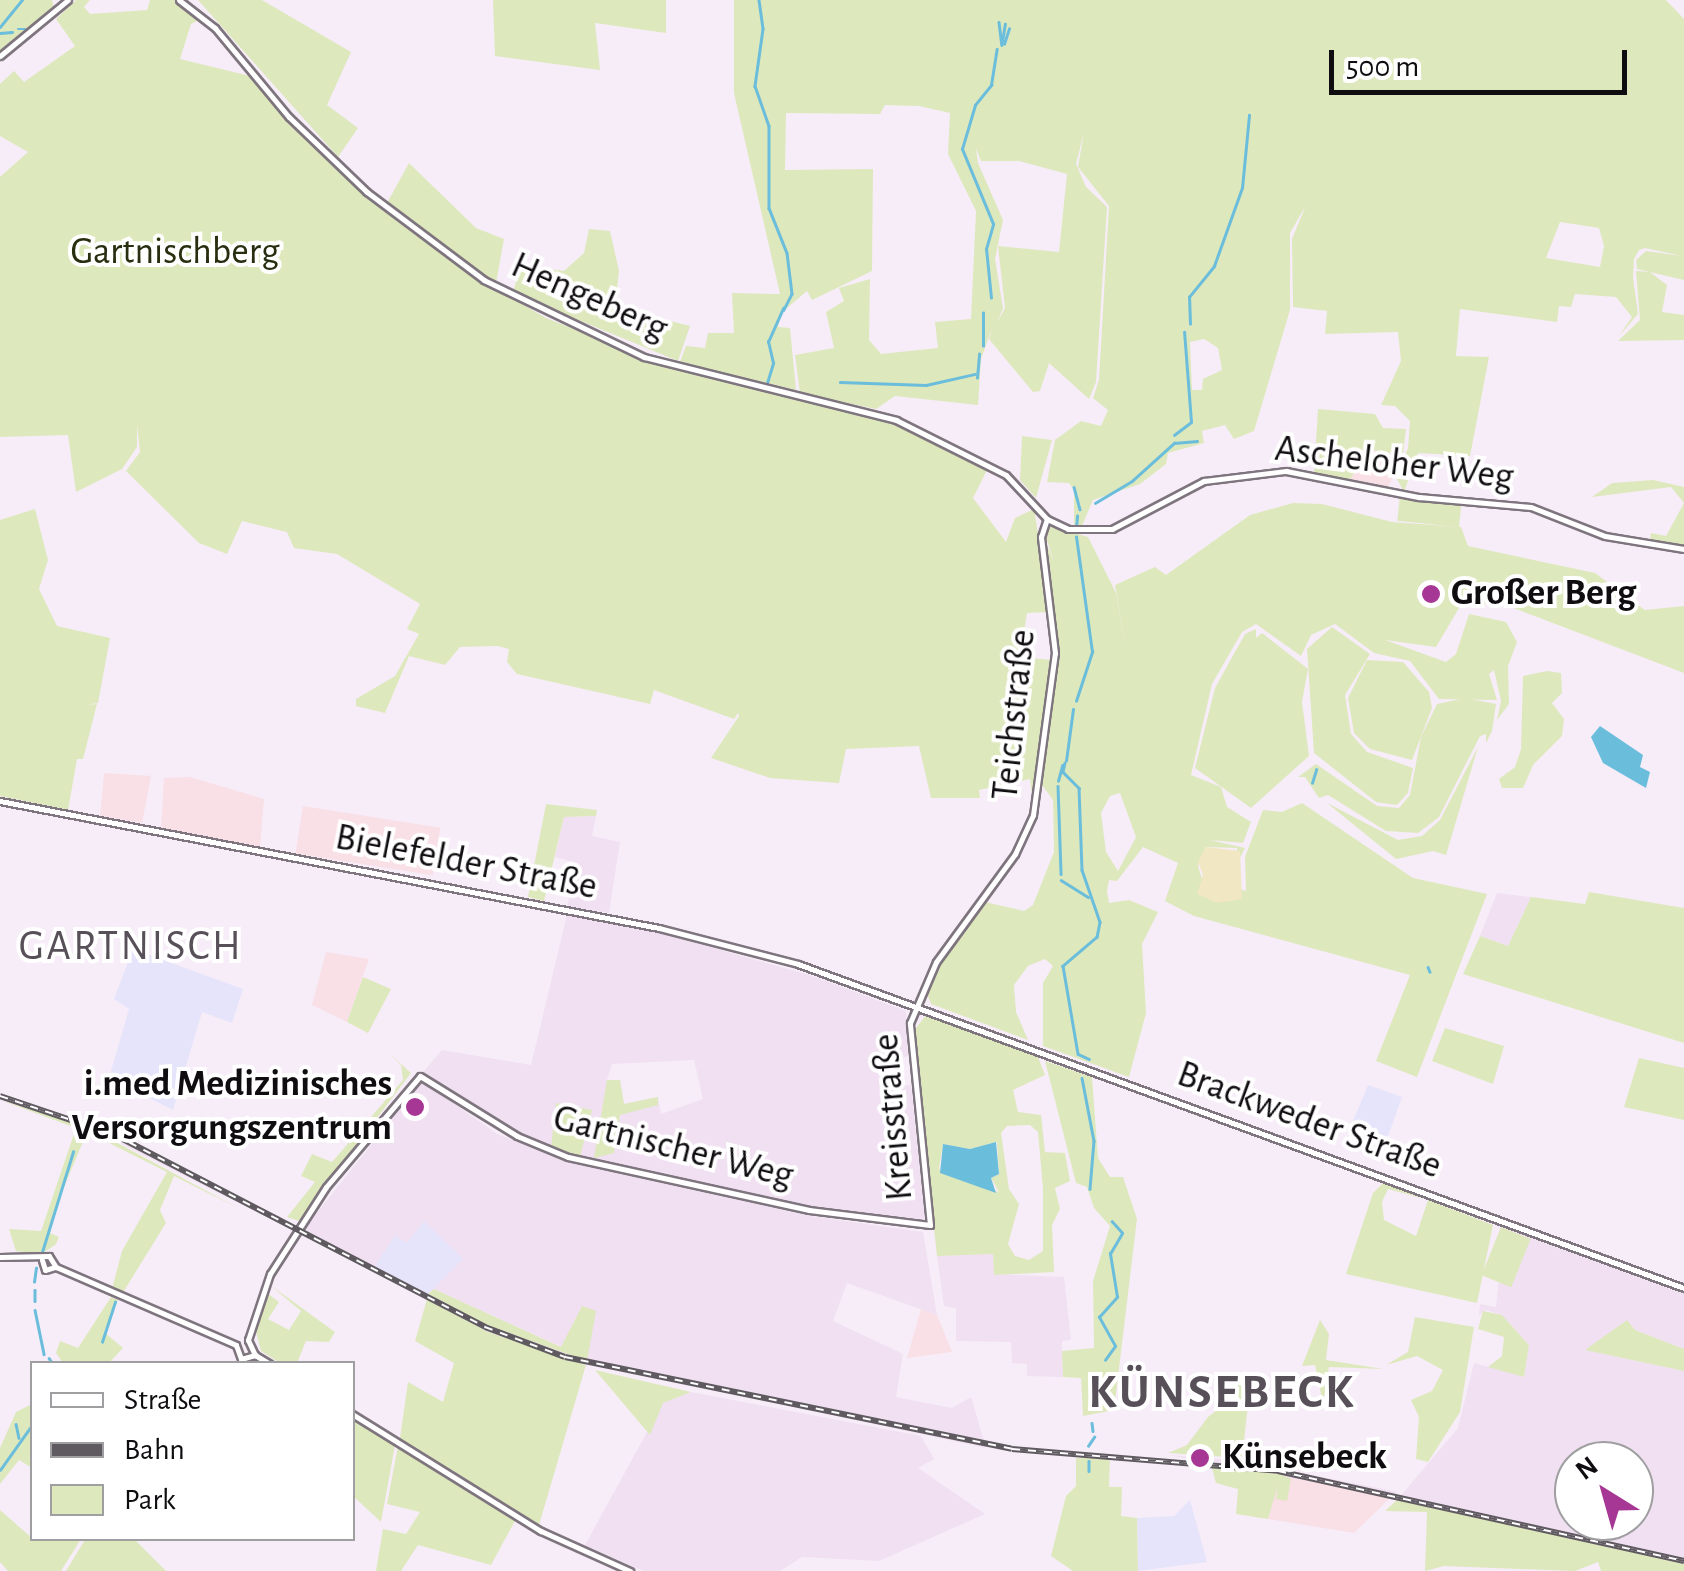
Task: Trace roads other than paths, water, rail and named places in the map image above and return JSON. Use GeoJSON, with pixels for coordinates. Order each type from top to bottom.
{"type":"FeatureCollection","features":[{"type":"Feature","properties":{"kind":"street"},"geometry":{"type":"LineString","coordinates":[[0,56],[68,0]]}},
{"type":"Feature","properties":{"kind":"street","name":"Hengeberg"},"geometry":{"type":"LineString","coordinates":[[179,0],[215,28],[289,116],[367,192],[484,280],[644,356],[881,414],[1006,474],[1047,519]]}},
{"type":"Feature","properties":{"kind":"street","name":"Ascheloher Weg"},"geometry":{"type":"LineString","coordinates":[[1047,519],[1083,533],[1102,532],[1204,482],[1286,471],[1419,497],[1531,507],[1605,536],[1684,549]]}},
{"type":"Feature","properties":{"kind":"street","name":"Teichstraße"},"geometry":{"type":"LineString","coordinates":[[916,1005],[936,962],[1014,854],[1034,814],[1055,653],[1041,537],[1047,519]]}},
{"type":"Feature","properties":{"kind":"street","name":"Bielefelder Straße"},"geometry":{"type":"LineString","coordinates":[[0,801],[659,928],[806,966],[916,1005]]}},
{"type":"Feature","properties":{"kind":"street","name":"Kreisstraße"},"geometry":{"type":"LineString","coordinates":[[916,1005],[909,1030],[930,1225]]}},
{"type":"Feature","properties":{"kind":"street","name":"Brackweder Straße"},"geometry":{"type":"LineString","coordinates":[[916,1005],[1684,1288]]}},
{"type":"Feature","properties":{"kind":"street","name":"Gartnischer Weg"},"geometry":{"type":"LineString","coordinates":[[248,1340],[274,1267],[326,1187],[420,1076],[517,1136],[568,1157],[809,1210],[930,1225]]}},
{"type":"Feature","properties":{"kind":"street"},"geometry":{"type":"LineString","coordinates":[[0,1257],[42,1260],[46,1270],[56,1266],[236,1345],[248,1340],[255,1354],[266,1361]]}},
{"type":"Feature","properties":{"kind":"street"},"geometry":{"type":"LineString","coordinates":[[236,1345],[241,1359],[255,1354]]}},
{"type":"Feature","properties":{"kind":"street"},"geometry":{"type":"LineString","coordinates":[[355,1416],[541,1531],[630,1571]]}},
{"type":"Feature","properties":{"kind":"water"},"geometry":{"type":"Polygon","coordinates":[[[1600,726],[1643,755],[1640,767],[1650,772],[1646,788],[1603,763],[1591,737],[1600,726]]]}},
{"type":"Feature","properties":{"kind":"water"},"geometry":{"type":"Polygon","coordinates":[[[996,1142],[999,1174],[991,1178],[996,1193],[940,1173],[943,1144],[970,1149],[996,1142]]]}},
{"type":"Feature","properties":{"kind":"waterway"},"geometry":{"type":"LineString","coordinates":[[0,27],[22,0]]}},
{"type":"Feature","properties":{"kind":"waterway"},"geometry":{"type":"LineString","coordinates":[[759,0],[763,29],[755,86],[769,126],[769,208],[787,253],[792,294],[784,310]]}},
{"type":"Feature","properties":{"kind":"waterway"},"geometry":{"type":"LineString","coordinates":[[999,22],[1002,45]]}},
{"type":"Feature","properties":{"kind":"waterway"},"geometry":{"type":"LineString","coordinates":[[1002,42],[1005,24]]}},
{"type":"Feature","properties":{"kind":"waterway"},"geometry":{"type":"LineString","coordinates":[[18,29],[25,29]]}},
{"type":"Feature","properties":{"kind":"waterway"},"geometry":{"type":"LineString","coordinates":[[1004,44],[1009,29]]}},
{"type":"Feature","properties":{"kind":"waterway"},"geometry":{"type":"LineString","coordinates":[[0,33],[12,32]]}},
{"type":"Feature","properties":{"kind":"waterway"},"geometry":{"type":"LineString","coordinates":[[991,298],[986,249],[993,224],[962,149],[975,105],[991,85],[997,49]]}},
{"type":"Feature","properties":{"kind":"waterway"},"geometry":{"type":"LineString","coordinates":[[1190,324],[1189,297],[1214,266],[1242,188],[1249,115]]}},
{"type":"Feature","properties":{"kind":"waterway"},"geometry":{"type":"LineString","coordinates":[[767,383],[773,363],[768,342],[783,308]]}},
{"type":"Feature","properties":{"kind":"waterway"},"geometry":{"type":"LineString","coordinates":[[983,313],[983,346]]}},
{"type":"Feature","properties":{"kind":"waterway"},"geometry":{"type":"LineString","coordinates":[[1174,435],[1191,422],[1184,332]]}},
{"type":"Feature","properties":{"kind":"waterway"},"geometry":{"type":"LineString","coordinates":[[977,378],[979,354]]}},
{"type":"Feature","properties":{"kind":"waterway"},"geometry":{"type":"LineString","coordinates":[[840,382],[926,385],[975,374]]}},
{"type":"Feature","properties":{"kind":"waterway"},"geometry":{"type":"LineString","coordinates":[[1095,503],[1132,481],[1174,443],[1197,441]]}},
{"type":"Feature","properties":{"kind":"waterway"},"geometry":{"type":"LineString","coordinates":[[1074,487],[1080,509]]}},
{"type":"Feature","properties":{"kind":"waterway"},"geometry":{"type":"LineString","coordinates":[[1076,528],[1077,516]]}},
{"type":"Feature","properties":{"kind":"waterway"},"geometry":{"type":"LineString","coordinates":[[1076,537],[1092,652],[1076,701]]}},
{"type":"Feature","properties":{"kind":"waterway"},"geometry":{"type":"LineString","coordinates":[[1066,761],[1073,709]]}},
{"type":"Feature","properties":{"kind":"waterway"},"geometry":{"type":"LineString","coordinates":[[1065,763],[1063,772],[1079,788],[1082,870],[1100,922],[1097,937],[1063,966],[1078,1054],[1089,1059]]}},
{"type":"Feature","properties":{"kind":"waterway"},"geometry":{"type":"LineString","coordinates":[[1058,781],[1062,766]]}},
{"type":"Feature","properties":{"kind":"waterway"},"geometry":{"type":"LineString","coordinates":[[1312,783],[1316,770]]}},
{"type":"Feature","properties":{"kind":"waterway"},"geometry":{"type":"LineString","coordinates":[[1058,786],[1061,874]]}},
{"type":"Feature","properties":{"kind":"waterway"},"geometry":{"type":"LineString","coordinates":[[1061,880],[1088,897]]}},
{"type":"Feature","properties":{"kind":"waterway"},"geometry":{"type":"LineString","coordinates":[[1428,967],[1430,972]]}},
{"type":"Feature","properties":{"kind":"waterway"},"geometry":{"type":"LineString","coordinates":[[1082,1078],[1094,1141],[1090,1189]]}},
{"type":"Feature","properties":{"kind":"waterway"},"geometry":{"type":"LineString","coordinates":[[42,1252],[73,1152]]}},
{"type":"Feature","properties":{"kind":"waterway"},"geometry":{"type":"LineString","coordinates":[[1105,1360],[1115,1346],[1099,1317],[1117,1297],[1110,1254],[1122,1233],[1112,1222]]}},
{"type":"Feature","properties":{"kind":"waterway"},"geometry":{"type":"LineString","coordinates":[[34,1282],[36,1268]]}},
{"type":"Feature","properties":{"kind":"waterway"},"geometry":{"type":"LineString","coordinates":[[35,1290],[35,1301]]}},
{"type":"Feature","properties":{"kind":"waterway"},"geometry":{"type":"LineString","coordinates":[[102,1342],[115,1302]]}},
{"type":"Feature","properties":{"kind":"waterway"},"geometry":{"type":"LineString","coordinates":[[35,1310],[44,1354]]}},
{"type":"Feature","properties":{"kind":"waterway"},"geometry":{"type":"LineString","coordinates":[[1092,1423],[1093,1431]]}},
{"type":"Feature","properties":{"kind":"waterway"},"geometry":{"type":"LineString","coordinates":[[16,1424],[19,1438]]}},
{"type":"Feature","properties":{"kind":"waterway"},"geometry":{"type":"LineString","coordinates":[[0,1470],[30,1428]]}},
{"type":"Feature","properties":{"kind":"waterway"},"geometry":{"type":"LineString","coordinates":[[1088,1446],[1094,1437]]}},
{"type":"Feature","properties":{"kind":"waterway"},"geometry":{"type":"LineString","coordinates":[[1089,1461],[1089,1471]]}},
{"type":"Feature","properties":{"kind":"railway"},"geometry":{"type":"LineString","coordinates":[[0,1096],[115,1135],[485,1327],[565,1357],[1012,1449],[1278,1471],[1684,1561]]}},
{"type":"Feature","properties":{"kind":"place","name":"Großer Berg"},"geometry":{"type":"Point","coordinates":[1431,594]}},
{"type":"Feature","properties":{"kind":"place","name":"i.med Medizinisches Versorgungszentrum"},"geometry":{"type":"Point","coordinates":[415,1107]}},
{"type":"Feature","properties":{"kind":"place","name":"Künsebeck"},"geometry":{"type":"Point","coordinates":[1200,1458]}},
{"type":"Feature","properties":{"kind":"district","name":"GARTNISCH"},"geometry":{"type":"Point","coordinates":[131,946]}},
{"type":"Feature","properties":{"kind":"district","name":"KÜNSEBECK"},"geometry":{"type":"Point","coordinates":[1222,1394]}},
{"type":"Feature","properties":{"kind":"park label","name":"Gartnischberg"},"geometry":{"type":"Point","coordinates":[175,253]}}]}
